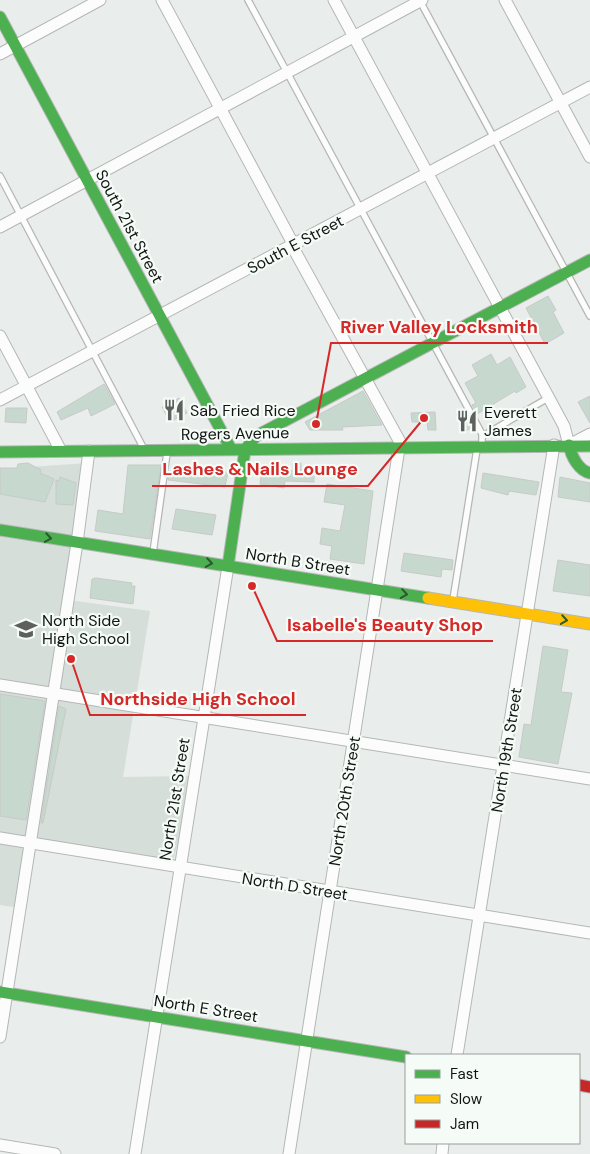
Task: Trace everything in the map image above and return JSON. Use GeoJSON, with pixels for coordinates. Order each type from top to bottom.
{"type":"FeatureCollection","features":[{"type":"Feature","properties":{"kind":"street"},"geometry":{"type":"LineString","coordinates":[[0,54],[100,0]]}},
{"type":"Feature","properties":{"kind":"street"},"geometry":{"type":"LineString","coordinates":[[162,0],[400,442],[399,448]]}},
{"type":"Feature","properties":{"kind":"street"},"geometry":{"type":"LineString","coordinates":[[334,0],[564,426],[569,453],[585,472],[590,473]]}},
{"type":"Feature","properties":{"kind":"street"},"geometry":{"type":"LineString","coordinates":[[0,228],[420,0]]}},
{"type":"Feature","properties":{"kind":"street"},"geometry":{"type":"LineString","coordinates":[[505,0],[590,156]]}},
{"type":"Feature","properties":{"kind":"street","name":"South 21st Street"},"geometry":{"type":"LineString","coordinates":[[0,17],[231,449]]}},
{"type":"Feature","properties":{"kind":"street","name":"South E Street"},"geometry":{"type":"LineString","coordinates":[[0,400],[590,87]]}},
{"type":"Feature","properties":{"kind":"street"},"geometry":{"type":"LineString","coordinates":[[245,450],[256,436],[590,260]]}},
{"type":"Feature","properties":{"kind":"street"},"geometry":{"type":"LineString","coordinates":[[0,336],[61,451]]}},
{"type":"Feature","properties":{"kind":"street"},"geometry":{"type":"LineString","coordinates":[[569,445],[590,434]]}},
{"type":"Feature","properties":{"kind":"street","name":"Rogers Avenue"},"geometry":{"type":"LineString","coordinates":[[0,452],[399,448],[481,443],[590,446]]}},
{"type":"Feature","properties":{"kind":"street","name":"North 19th Street"},"geometry":{"type":"LineString","coordinates":[[457,1054],[554,446]]}},
{"type":"Feature","properties":{"kind":"street","name":"North 20th Street"},"geometry":{"type":"LineString","coordinates":[[289,1154],[399,448]]}},
{"type":"Feature","properties":{"kind":"street","name":"North 21st Street"},"geometry":{"type":"LineString","coordinates":[[135,1154],[245,450]]}},
{"type":"Feature","properties":{"kind":"street"},"geometry":{"type":"LineString","coordinates":[[0,1037],[3,992],[30,843],[77,543],[89,451]]}},
{"type":"Feature","properties":{"kind":"street","name":"North B Street"},"geometry":{"type":"LineString","coordinates":[[0,530],[590,624]]}},
{"type":"Feature","properties":{"kind":"street"},"geometry":{"type":"LineString","coordinates":[[0,685],[590,779]]}},
{"type":"Feature","properties":{"kind":"street","name":"North D Street"},"geometry":{"type":"LineString","coordinates":[[0,838],[590,933]]}},
{"type":"Feature","properties":{"kind":"street","name":"North E Street"},"geometry":{"type":"LineString","coordinates":[[3,992],[405,1057]]}},
{"type":"Feature","properties":{"kind":"street"},"geometry":{"type":"LineString","coordinates":[[0,1145],[55,1154]]}},
{"type":"Feature","properties":{"kind":"lane"},"geometry":{"type":"LineString","coordinates":[[248,0],[433,343],[481,443],[452,602]]}},
{"type":"Feature","properties":{"kind":"lane"},"geometry":{"type":"LineString","coordinates":[[420,0],[590,316]]}},
{"type":"Feature","properties":{"kind":"lane"},"geometry":{"type":"LineString","coordinates":[[0,176],[145,450]]}},
{"type":"Feature","properties":{"kind":"lane"},"geometry":{"type":"LineString","coordinates":[[481,443],[548,398]]}},
{"type":"Feature","properties":{"kind":"lane"},"geometry":{"type":"LineString","coordinates":[[153,555],[167,450]]}},
{"type":"Feature","properties":{"kind":"shaded area"},"geometry":{"type":"Polygon","coordinates":[[[88,463],[68,600],[150,611],[123,777],[194,776],[172,866],[31,843],[20,908],[0,905],[0,469],[88,463]]]}},
{"type":"Feature","properties":{"kind":"building"},"geometry":{"type":"Polygon","coordinates":[[[548,296],[556,310],[553,312],[564,333],[545,344],[526,308],[548,296]]]}},
{"type":"Feature","properties":{"kind":"building"},"geometry":{"type":"Polygon","coordinates":[[[491,354],[497,365],[510,357],[526,387],[516,393],[515,391],[477,414],[472,405],[476,403],[465,383],[478,376],[472,365],[491,354]]]}},
{"type":"Feature","properties":{"kind":"building"},"geometry":{"type":"Polygon","coordinates":[[[104,384],[115,404],[91,416],[88,408],[61,420],[57,412],[104,384]]]}},
{"type":"Feature","properties":{"kind":"building"},"geometry":{"type":"Polygon","coordinates":[[[363,391],[382,425],[342,427],[343,430],[310,430],[305,422],[363,391]]]}},
{"type":"Feature","properties":{"kind":"building"},"geometry":{"type":"Polygon","coordinates":[[[590,396],[590,423],[578,402],[590,396]]]}},
{"type":"Feature","properties":{"kind":"building"},"geometry":{"type":"Polygon","coordinates":[[[179,398],[187,413],[170,422],[162,407],[179,398]]]}},
{"type":"Feature","properties":{"kind":"building"},"geometry":{"type":"Polygon","coordinates":[[[6,408],[27,408],[26,423],[5,422],[6,408]]]}},
{"type":"Feature","properties":{"kind":"building"},"geometry":{"type":"Polygon","coordinates":[[[464,410],[473,427],[465,431],[456,414],[464,410]]]}},
{"type":"Feature","properties":{"kind":"building"},"geometry":{"type":"Polygon","coordinates":[[[435,412],[436,430],[428,430],[427,422],[412,422],[411,413],[435,412]]]}},
{"type":"Feature","properties":{"kind":"building"},"geometry":{"type":"Polygon","coordinates":[[[28,463],[41,470],[40,473],[54,479],[45,502],[0,494],[0,468],[17,468],[18,464],[28,463]]]}},
{"type":"Feature","properties":{"kind":"building"},"geometry":{"type":"Polygon","coordinates":[[[293,463],[301,463],[301,471],[314,471],[314,482],[285,481],[284,488],[260,484],[262,468],[293,471],[293,463]]]}},
{"type":"Feature","properties":{"kind":"building"},"geometry":{"type":"Polygon","coordinates":[[[128,465],[161,465],[150,539],[95,531],[98,510],[123,514],[128,465]]]}},
{"type":"Feature","properties":{"kind":"building"},"geometry":{"type":"Polygon","coordinates":[[[169,472],[228,472],[225,487],[168,480],[169,472]]]}},
{"type":"Feature","properties":{"kind":"building"},"geometry":{"type":"Polygon","coordinates":[[[483,473],[539,482],[536,495],[509,491],[508,495],[481,488],[483,473]]]}},
{"type":"Feature","properties":{"kind":"building"},"geometry":{"type":"Polygon","coordinates":[[[60,477],[76,483],[73,505],[56,504],[56,480],[59,481],[60,477]]]}},
{"type":"Feature","properties":{"kind":"building"},"geometry":{"type":"Polygon","coordinates":[[[560,477],[590,483],[590,502],[558,497],[560,477]]]}},
{"type":"Feature","properties":{"kind":"building"},"geometry":{"type":"Polygon","coordinates":[[[327,484],[373,491],[364,564],[330,559],[332,546],[320,544],[322,528],[340,531],[345,505],[324,502],[327,484]]]}},
{"type":"Feature","properties":{"kind":"building"},"geometry":{"type":"Polygon","coordinates":[[[176,509],[216,515],[212,535],[172,529],[176,509]]]}},
{"type":"Feature","properties":{"kind":"building"},"geometry":{"type":"Polygon","coordinates":[[[404,553],[453,560],[452,570],[442,569],[441,577],[401,571],[404,553]]]}},
{"type":"Feature","properties":{"kind":"building"},"geometry":{"type":"Polygon","coordinates":[[[558,560],[590,565],[590,596],[553,591],[558,560]]]}},
{"type":"Feature","properties":{"kind":"building"},"geometry":{"type":"Polygon","coordinates":[[[92,579],[132,583],[131,586],[135,586],[133,604],[90,598],[92,579]]]}},
{"type":"Feature","properties":{"kind":"building"},"geometry":{"type":"Polygon","coordinates":[[[543,646],[568,650],[561,692],[572,693],[558,764],[519,757],[524,724],[531,725],[543,646]]]}},
{"type":"Feature","properties":{"kind":"building"},"geometry":{"type":"Polygon","coordinates":[[[0,694],[45,701],[26,820],[0,816],[0,694]]]}},
{"type":"Feature","properties":{"kind":"building"},"geometry":{"type":"Polygon","coordinates":[[[59,706],[66,709],[43,823],[41,823],[59,706]]]}},
{"type":"Feature","properties":{"kind":"traffic: fast"},"geometry":{"type":"LineString","coordinates":[[0,17],[231,449]]}},
{"type":"Feature","properties":{"kind":"traffic: fast"},"geometry":{"type":"LineString","coordinates":[[228,566],[245,450],[256,436],[590,260]]}},
{"type":"Feature","properties":{"kind":"traffic: fast"},"geometry":{"type":"LineString","coordinates":[[569,445],[576,462],[582,469],[590,473]]}},
{"type":"Feature","properties":{"kind":"traffic: fast"},"geometry":{"type":"LineString","coordinates":[[0,452],[590,446]]}},
{"type":"Feature","properties":{"kind":"traffic: fast"},"geometry":{"type":"LineString","coordinates":[[0,530],[428,598]]}},
{"type":"Feature","properties":{"kind":"traffic: fast"},"geometry":{"type":"LineString","coordinates":[[0,992],[405,1057]]}},
{"type":"Feature","properties":{"kind":"traffic: slow"},"geometry":{"type":"LineString","coordinates":[[428,598],[590,624]]}},
{"type":"Feature","properties":{"kind":"traffic: jam"},"geometry":{"type":"LineString","coordinates":[[580,1085],[590,1087]]}},
{"type":"Feature","properties":{"kind":"place","name":"Sab Fried Rice"},"geometry":{"type":"Point","coordinates":[174,410]}},
{"type":"Feature","properties":{"kind":"place","name":"Lashes & Nails Lounge"},"geometry":{"type":"Point","coordinates":[424,418]}},
{"type":"Feature","properties":{"kind":"place","name":"Everett James"},"geometry":{"type":"Point","coordinates":[467,421]}},
{"type":"Feature","properties":{"kind":"place","name":"River Valley Locksmith"},"geometry":{"type":"Point","coordinates":[316,424]}},
{"type":"Feature","properties":{"kind":"place","name":"Isabelle's Beauty Shop"},"geometry":{"type":"Point","coordinates":[252,586]}},
{"type":"Feature","properties":{"kind":"place","name":"North Side High School"},"geometry":{"type":"Point","coordinates":[26,629]}},
{"type":"Feature","properties":{"kind":"place","name":"Northside High School"},"geometry":{"type":"Point","coordinates":[71,659]}}]}
